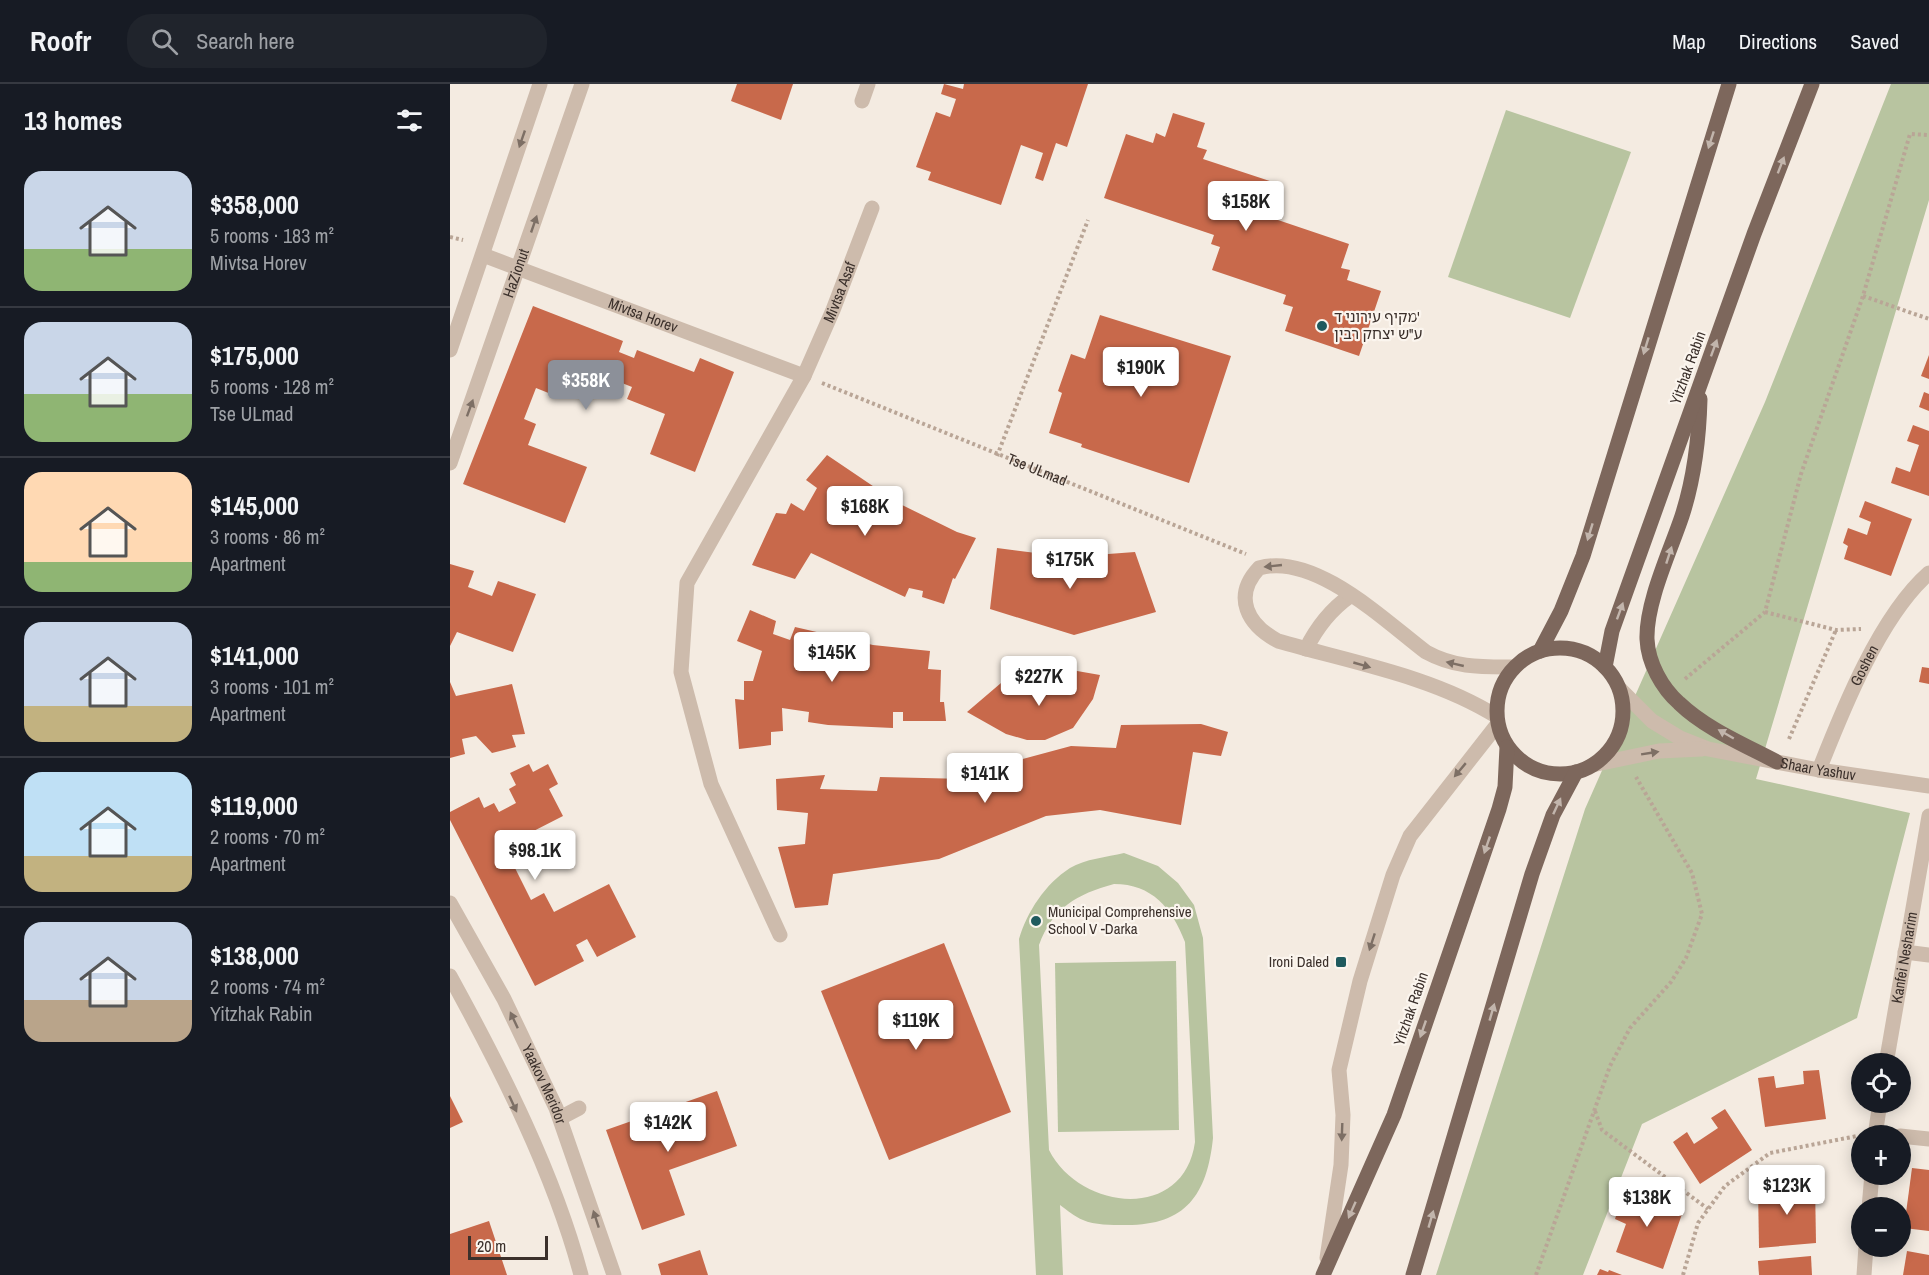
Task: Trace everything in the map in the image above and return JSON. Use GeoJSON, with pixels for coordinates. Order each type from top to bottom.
{"type":"FeatureCollection","features":[{"type":"Feature","properties":{"kind":"main road"},"geometry":{"type":"LineString","coordinates":[[1540,651],[1560,611],[1582,556],[1729,84]]}},
{"type":"Feature","properties":{"kind":"main road","name":"Yitzhak Rabin"},"geometry":{"type":"LineString","coordinates":[[1605,667],[1612,631],[1754,234],[1812,84]]}},
{"type":"Feature","properties":{"kind":"main road"},"geometry":{"type":"LineString","coordinates":[[1700,387],[1700,418],[1691,480],[1650,614],[1647,639],[1650,655],[1659,677],[1678,703],[1692,714],[1777,762]]}},
{"type":"Feature","properties":{"kind":"main road"},"geometry":{"type":"LineString","coordinates":[[1568,648],[1595,658],[1605,667],[1620,689],[1623,707],[1622,724],[1606,755],[1576,772],[1545,773],[1524,763],[1507,747],[1497,721],[1499,690],[1513,667],[1540,651],[1568,648]]}},
{"type":"Feature","properties":{"kind":"main road","name":"Yitzhak Rabin"},"geometry":{"type":"LineString","coordinates":[[1324,1273],[1394,1115],[1499,809],[1505,787],[1507,747]]}},
{"type":"Feature","properties":{"kind":"main road"},"geometry":{"type":"LineString","coordinates":[[1413,1275],[1532,874],[1553,815],[1576,772]]}},
{"type":"Feature","properties":{"kind":"street"},"geometry":{"type":"LineString","coordinates":[[450,350],[540,84]]}},
{"type":"Feature","properties":{"kind":"street","name":"HaZionut"},"geometry":{"type":"LineString","coordinates":[[450,464],[582,84]]}},
{"type":"Feature","properties":{"kind":"street"},"geometry":{"type":"LineString","coordinates":[[862,101],[868,84]]}},
{"type":"Feature","properties":{"kind":"street","name":"Mivtsa Asaf"},"geometry":{"type":"LineString","coordinates":[[780,935],[711,784],[681,672],[687,584],[804,376],[833,310],[872,208]]}},
{"type":"Feature","properties":{"kind":"street","name":"Mivtsa Horev"},"geometry":{"type":"LineString","coordinates":[[483,255],[804,376]]}},
{"type":"Feature","properties":{"kind":"street"},"geometry":{"type":"LineString","coordinates":[[1324,1273],[1341,1165],[1343,1115],[1339,1070],[1366,959],[1393,875],[1410,836],[1497,721],[1464,698],[1424,683],[1278,641],[1262,632],[1247,611],[1247,587],[1251,576],[1258,568],[1272,564],[1291,565],[1329,579],[1426,652],[1442,661],[1473,668],[1513,667]]}},
{"type":"Feature","properties":{"kind":"street","name":"Goshen"},"geometry":{"type":"LineString","coordinates":[[1820,770],[1836,727],[1885,628],[1929,573]]}},
{"type":"Feature","properties":{"kind":"street"},"geometry":{"type":"LineString","coordinates":[[1306,649],[1328,614],[1350,596]]}},
{"type":"Feature","properties":{"kind":"street","name":"Shaar Yashuv"},"geometry":{"type":"LineString","coordinates":[[1620,689],[1652,721],[1680,738],[1708,749],[1820,770],[1929,786]]}},
{"type":"Feature","properties":{"kind":"street","name":"Shaar Yashuv"},"geometry":{"type":"LineString","coordinates":[[1592,765],[1640,754],[1708,749]]}},
{"type":"Feature","properties":{"kind":"street","name":"Kanfei Nesharim"},"geometry":{"type":"LineString","coordinates":[[1888,1053],[1929,816]]}},
{"type":"Feature","properties":{"kind":"street","name":"Yaakov Meridor"},"geometry":{"type":"LineString","coordinates":[[450,903],[504,999],[560,1118],[614,1275]]}},
{"type":"Feature","properties":{"kind":"street"},"geometry":{"type":"LineString","coordinates":[[1905,952],[1929,955]]}},
{"type":"Feature","properties":{"kind":"street"},"geometry":{"type":"LineString","coordinates":[[450,976],[539,1158],[572,1242],[581,1275]]}},
{"type":"Feature","properties":{"kind":"street"},"geometry":{"type":"LineString","coordinates":[[560,1118],[579,1108]]}},
{"type":"Feature","properties":{"kind":"street"},"geometry":{"type":"LineString","coordinates":[[1911,1138],[1929,1140]]}},
{"type":"Feature","properties":{"kind":"street"},"geometry":{"type":"LineString","coordinates":[[1864,1275],[1865,1257]]}},
{"type":"Feature","properties":{"kind":"path"},"geometry":{"type":"LineString","coordinates":[[1683,680],[1765,612],[1801,474],[1863,296],[1910,134],[1929,135]]}},
{"type":"Feature","properties":{"kind":"path"},"geometry":{"type":"LineString","coordinates":[[997,456],[1088,220]]}},
{"type":"Feature","properties":{"kind":"path"},"geometry":{"type":"LineString","coordinates":[[450,237],[463,240]]}},
{"type":"Feature","properties":{"kind":"path"},"geometry":{"type":"LineString","coordinates":[[1863,296],[1929,318]]}},
{"type":"Feature","properties":{"kind":"path","name":"Tse ULmad"},"geometry":{"type":"LineString","coordinates":[[804,376],[997,456],[1272,564]]}},
{"type":"Feature","properties":{"kind":"path"},"geometry":{"type":"LineString","coordinates":[[1765,612],[1836,630],[1885,628]]}},
{"type":"Feature","properties":{"kind":"path"},"geometry":{"type":"LineString","coordinates":[[1789,739],[1836,630]]}},
{"type":"Feature","properties":{"kind":"path"},"geometry":{"type":"LineString","coordinates":[[1536,1275],[1610,1066],[1630,1028],[1671,982],[1686,958],[1702,914],[1692,873],[1634,773],[1640,754]]}},
{"type":"Feature","properties":{"kind":"path"},"geometry":{"type":"LineString","coordinates":[[1594,1110],[1602,1130],[1708,1209]]}},
{"type":"Feature","properties":{"kind":"path"},"geometry":{"type":"LineString","coordinates":[[1683,1275],[1698,1222],[1725,1186],[1770,1153],[1851,1138]]}},
{"type":"Feature","properties":{"kind":"green space"},"geometry":{"type":"Polygon","coordinates":[[[1891,84],[1929,84],[1929,200],[1756,779],[1910,813],[1857,1018],[1642,1124],[1583,1275],[1436,1275],[1585,809],[1765,402],[1891,84]]]}},
{"type":"Feature","properties":{"kind":"green space"},"geometry":{"type":"Polygon","coordinates":[[[1506,110],[1631,152],[1570,318],[1448,277],[1506,110]]]}},
{"type":"Feature","properties":{"kind":"green space"},"geometry":{"type":"Polygon","coordinates":[[[1124,853],[1158,866],[1178,883],[1194,905],[1203,938],[1213,1138],[1210,1158],[1205,1176],[1189,1204],[1163,1220],[1145,1224],[1098,1224],[1080,1219],[1060,1205],[1063,1275],[1036,1275],[1019,939],[1038,899],[1061,875],[1082,862],[1124,853]],[[1114,884],[1101,888],[1068,904],[1051,921],[1039,945],[1049,1150],[1064,1170],[1083,1186],[1106,1195],[1130,1199],[1152,1196],[1172,1186],[1187,1168],[1195,1142],[1185,942],[1174,919],[1159,900],[1150,893],[1127,885],[1114,884]]]}},
{"type":"Feature","properties":{"kind":"green space"},"geometry":{"type":"Polygon","coordinates":[[[1176,961],[1179,1130],[1058,1132],[1055,963],[1176,961]]]}},
{"type":"Feature","properties":{"kind":"building"},"geometry":{"type":"Polygon","coordinates":[[[737,84],[793,84],[781,120],[731,101],[737,84]]]}},
{"type":"Feature","properties":{"kind":"building"},"geometry":{"type":"Polygon","coordinates":[[[944,84],[963,89],[964,84],[1088,84],[1067,147],[1056,143],[1043,181],[1035,178],[1043,153],[1021,145],[1001,205],[928,180],[931,172],[916,167],[936,112],[950,117],[956,99],[941,94],[944,84]]]}},
{"type":"Feature","properties":{"kind":"building"},"geometry":{"type":"Polygon","coordinates":[[[1173,113],[1205,123],[1197,147],[1207,150],[1203,159],[1276,183],[1268,207],[1278,210],[1275,219],[1349,244],[1341,268],[1350,270],[1347,280],[1381,291],[1359,356],[1285,331],[1293,307],[1283,304],[1286,295],[1212,270],[1220,247],[1211,244],[1214,235],[1104,198],[1126,134],[1153,143],[1156,133],[1165,137],[1173,113]]]}},
{"type":"Feature","properties":{"kind":"building"},"geometry":{"type":"Polygon","coordinates":[[[533,306],[623,341],[619,352],[634,358],[637,350],[694,372],[700,358],[734,372],[695,472],[650,454],[665,414],[627,399],[632,387],[602,375],[597,389],[558,374],[551,394],[536,388],[524,419],[536,424],[528,445],[587,467],[565,523],[463,484],[533,306]]]}},
{"type":"Feature","properties":{"kind":"building"},"geometry":{"type":"Polygon","coordinates":[[[1100,315],[1231,356],[1189,483],[1081,447],[1082,444],[1049,433],[1062,393],[1058,391],[1071,354],[1085,359],[1100,315]]]}},
{"type":"Feature","properties":{"kind":"building"},"geometry":{"type":"Polygon","coordinates":[[[1929,355],[1929,379],[1921,376],[1929,355]]]}},
{"type":"Feature","properties":{"kind":"building"},"geometry":{"type":"Polygon","coordinates":[[[1924,392],[1929,394],[1929,411],[1919,407],[1924,392]]]}},
{"type":"Feature","properties":{"kind":"building"},"geometry":{"type":"Polygon","coordinates":[[[1913,425],[1929,431],[1929,496],[1891,483],[1896,467],[1910,472],[1919,445],[1907,441],[1913,425]]]}},
{"type":"Feature","properties":{"kind":"building"},"geometry":{"type":"Polygon","coordinates":[[[827,455],[898,503],[957,532],[976,538],[955,579],[953,578],[944,604],[922,597],[923,591],[909,588],[905,597],[811,553],[795,579],[752,565],[776,513],[786,514],[791,503],[804,511],[817,488],[806,480],[827,455]]]}},
{"type":"Feature","properties":{"kind":"building"},"geometry":{"type":"Polygon","coordinates":[[[1865,501],[1912,519],[1891,576],[1844,559],[1848,546],[1843,543],[1848,528],[1867,535],[1871,522],[1859,517],[1865,501]]]}},
{"type":"Feature","properties":{"kind":"building"},"geometry":{"type":"Polygon","coordinates":[[[997,548],[1068,557],[1135,552],[1156,612],[1074,635],[990,609],[997,548]]]}},
{"type":"Feature","properties":{"kind":"building"},"geometry":{"type":"Polygon","coordinates":[[[450,564],[474,571],[468,587],[492,596],[498,581],[536,594],[513,652],[457,632],[450,646],[450,564]]]}},
{"type":"Feature","properties":{"kind":"building"},"geometry":{"type":"Polygon","coordinates":[[[750,610],[776,621],[773,634],[790,640],[795,627],[873,645],[930,651],[928,669],[941,670],[940,702],[944,702],[946,721],[903,721],[903,712],[893,712],[893,728],[828,725],[808,722],[809,712],[782,708],[783,731],[771,732],[771,745],[739,749],[735,699],[744,700],[744,681],[753,681],[762,651],[737,641],[750,610]]]}},
{"type":"Feature","properties":{"kind":"building"},"geometry":{"type":"Polygon","coordinates":[[[1922,667],[1929,668],[1929,684],[1919,682],[1922,667]]]}},
{"type":"Feature","properties":{"kind":"building"},"geometry":{"type":"Polygon","coordinates":[[[1060,668],[1100,675],[1093,699],[1073,728],[1045,740],[1027,740],[1006,734],[967,712],[1001,683],[1022,693],[1041,692],[1053,686],[1060,668]]]}},
{"type":"Feature","properties":{"kind":"building"},"geometry":{"type":"Polygon","coordinates":[[[450,682],[456,696],[512,684],[525,734],[512,735],[516,747],[492,753],[476,736],[462,739],[465,754],[450,758],[450,682]]]}},
{"type":"Feature","properties":{"kind":"building"},"geometry":{"type":"Polygon","coordinates":[[[1201,724],[1228,732],[1221,756],[1193,752],[1181,825],[1100,810],[1046,816],[939,859],[833,874],[828,905],[795,908],[778,847],[805,844],[808,813],[777,810],[776,779],[825,775],[820,789],[877,791],[880,777],[967,779],[997,775],[1019,760],[1071,746],[1116,748],[1121,725],[1201,724]]]}},
{"type":"Feature","properties":{"kind":"building"},"geometry":{"type":"Polygon","coordinates":[[[529,764],[533,772],[548,764],[558,784],[549,789],[563,816],[516,840],[527,862],[515,868],[531,900],[544,893],[554,912],[609,884],[636,937],[597,957],[587,939],[576,945],[584,961],[535,986],[450,820],[450,812],[479,797],[484,808],[494,803],[499,812],[516,803],[509,789],[516,785],[510,773],[529,764]]]}},
{"type":"Feature","properties":{"kind":"building"},"geometry":{"type":"Polygon","coordinates":[[[944,943],[1011,1112],[889,1160],[821,991],[944,943]]]}},
{"type":"Feature","properties":{"kind":"building"},"geometry":{"type":"Polygon","coordinates":[[[1819,1070],[1826,1119],[1765,1127],[1758,1078],[1774,1076],[1776,1088],[1804,1084],[1803,1071],[1819,1070]]]}},
{"type":"Feature","properties":{"kind":"building"},"geometry":{"type":"Polygon","coordinates":[[[717,1091],[737,1146],[669,1170],[685,1215],[642,1230],[606,1130],[717,1091]]]}},
{"type":"Feature","properties":{"kind":"building"},"geometry":{"type":"Polygon","coordinates":[[[450,1096],[463,1122],[450,1128],[450,1096]]]}},
{"type":"Feature","properties":{"kind":"building"},"geometry":{"type":"Polygon","coordinates":[[[1725,1109],[1752,1150],[1700,1184],[1673,1142],[1687,1132],[1694,1144],[1718,1128],[1711,1118],[1725,1109]]]}},
{"type":"Feature","properties":{"kind":"building"},"geometry":{"type":"Polygon","coordinates":[[[1912,1168],[1929,1170],[1929,1231],[1911,1229],[1911,1197],[1908,1197],[1912,1168]]]}},
{"type":"Feature","properties":{"kind":"building"},"geometry":{"type":"Polygon","coordinates":[[[1815,1183],[1816,1243],[1759,1248],[1758,1188],[1815,1183]]]}},
{"type":"Feature","properties":{"kind":"building"},"geometry":{"type":"Polygon","coordinates":[[[1625,1188],[1651,1197],[1650,1199],[1675,1205],[1675,1208],[1683,1211],[1663,1269],[1616,1252],[1626,1224],[1615,1219],[1625,1188]]]}},
{"type":"Feature","properties":{"kind":"building"},"geometry":{"type":"Polygon","coordinates":[[[489,1221],[507,1275],[450,1275],[450,1234],[489,1221]]]}},
{"type":"Feature","properties":{"kind":"building"},"geometry":{"type":"Polygon","coordinates":[[[700,1250],[708,1275],[661,1275],[658,1264],[700,1250]]]}},
{"type":"Feature","properties":{"kind":"building"},"geometry":{"type":"Polygon","coordinates":[[[1911,1252],[1929,1255],[1929,1275],[1903,1275],[1906,1257],[1911,1257],[1911,1252]]]}},
{"type":"Feature","properties":{"kind":"building"},"geometry":{"type":"Polygon","coordinates":[[[1811,1256],[1812,1275],[1759,1275],[1758,1261],[1811,1256]]]}},
{"type":"Feature","properties":{"kind":"building"},"geometry":{"type":"Polygon","coordinates":[[[1600,1269],[1608,1272],[1609,1270],[1622,1275],[1597,1275],[1600,1269]]]}},
{"type":"Feature","properties":{"kind":"place","name":"מקיף עירוני ד' ע\"ש יצחק רבין"},"geometry":{"type":"Point","coordinates":[1322,326]}},
{"type":"Feature","properties":{"kind":"place","name":"Municipal Comprehensive School V -Darka"},"geometry":{"type":"Point","coordinates":[1036,921]}},
{"type":"Feature","properties":{"kind":"place","name":"Ironi Daled"},"geometry":{"type":"Point","coordinates":[1341,962]}}]}
